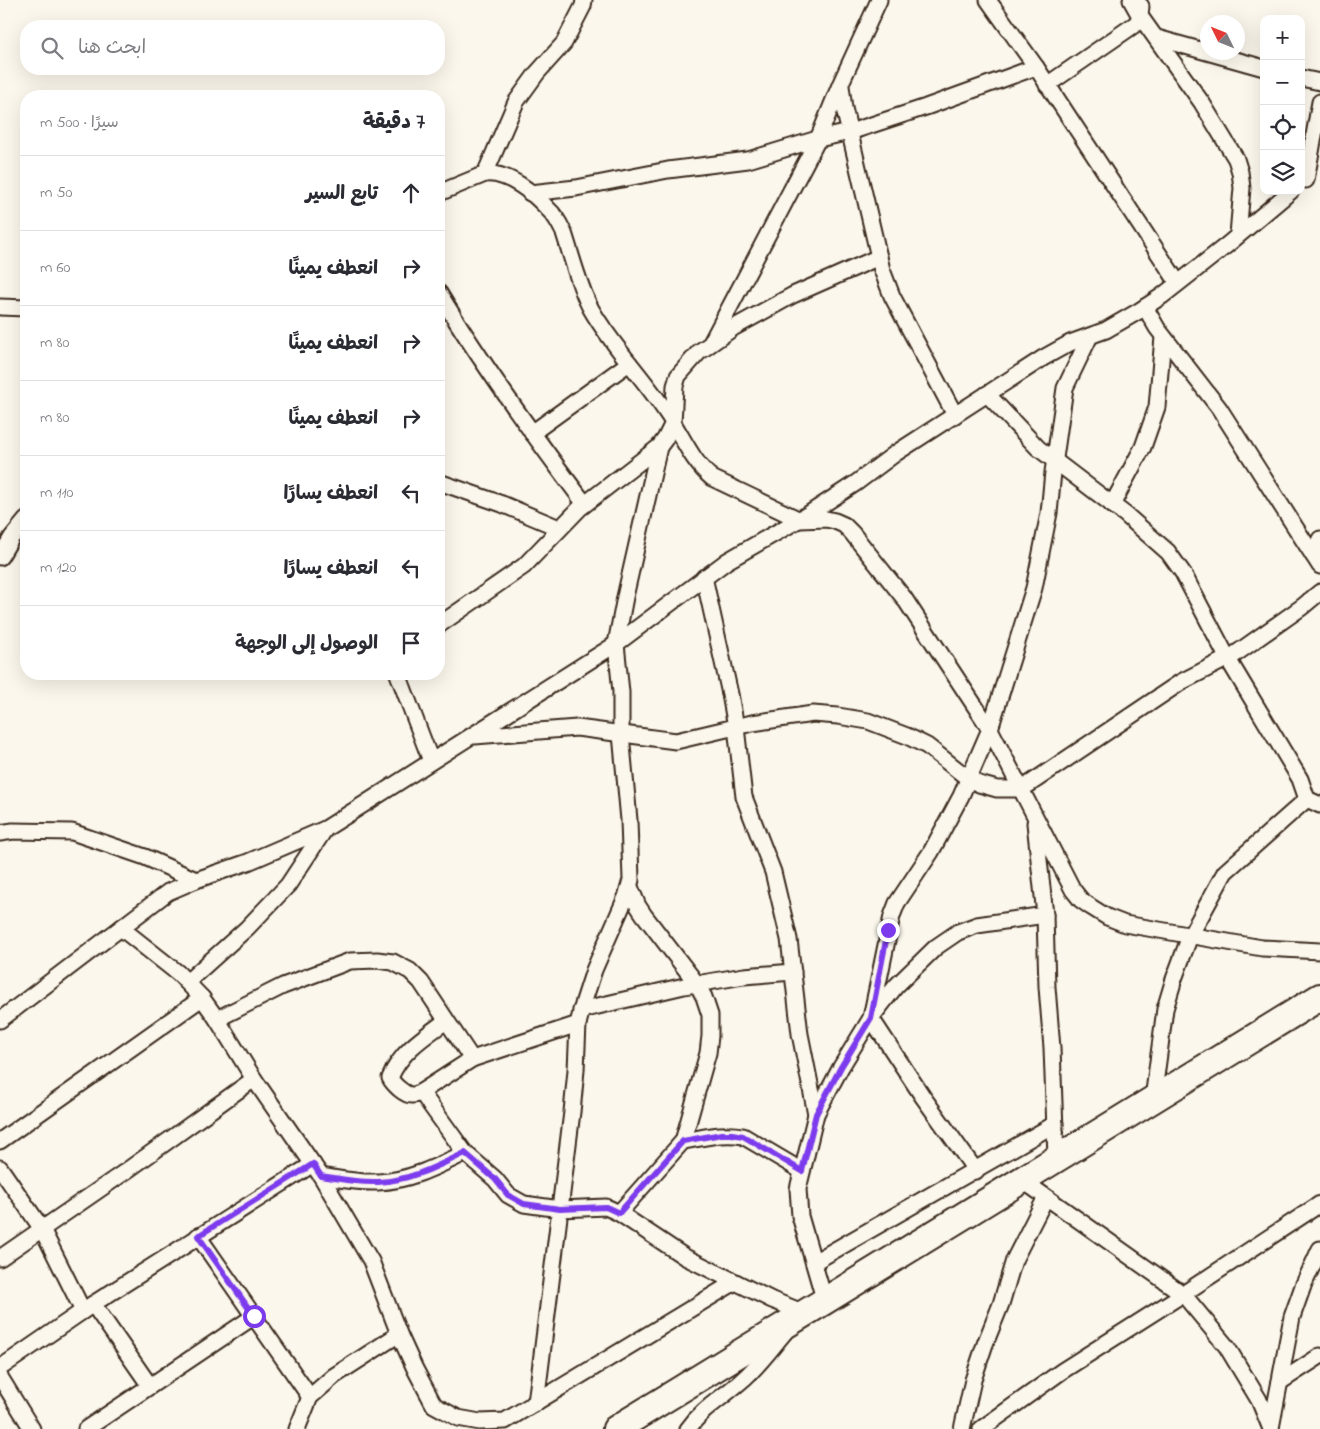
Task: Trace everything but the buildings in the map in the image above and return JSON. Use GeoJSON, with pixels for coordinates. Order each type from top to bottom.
{"type":"FeatureCollection","features":[{"type":"Feature","properties":{"kind":"highway"},"geometry":{"type":"LineString","coordinates":[[616,1429],[1320,997]]}},
{"type":"Feature","properties":{"kind":"street"},"geometry":{"type":"LineString","coordinates":[[485,174],[516,102],[537,73],[564,43],[584,0]]}},
{"type":"Feature","properties":{"kind":"street"},"geometry":{"type":"LineString","coordinates":[[710,345],[818,139],[840,85],[879,0]]}},
{"type":"Feature","properties":{"kind":"street"},"geometry":{"type":"LineString","coordinates":[[988,0],[1036,67],[1178,283]]}},
{"type":"Feature","properties":{"kind":"street"},"geometry":{"type":"LineString","coordinates":[[1131,0],[1140,16],[1158,38],[1202,103],[1236,159],[1242,188],[1238,235]]}},
{"type":"Feature","properties":{"kind":"street"},"geometry":{"type":"LineString","coordinates":[[1048,85],[1130,29],[1140,16],[1142,0]]}},
{"type":"Feature","properties":{"kind":"street"},"geometry":{"type":"LineString","coordinates":[[1158,38],[1260,67]]}},
{"type":"Feature","properties":{"kind":"street"},"geometry":{"type":"LineString","coordinates":[[530,192],[576,188],[668,170],[739,162],[818,139],[850,132],[1036,67]]}},
{"type":"Feature","properties":{"kind":"street"},"geometry":{"type":"LineString","coordinates":[[1305,79],[1320,82]]}},
{"type":"Feature","properties":{"kind":"street"},"geometry":{"type":"LineString","coordinates":[[840,85],[879,257],[892,296],[954,415]]}},
{"type":"Feature","properties":{"kind":"street"},"geometry":{"type":"LineString","coordinates":[[1305,177],[1320,102]]}},
{"type":"Feature","properties":{"kind":"street"},"geometry":{"type":"LineString","coordinates":[[1305,181],[1320,171]]}},
{"type":"Feature","properties":{"kind":"street"},"geometry":{"type":"LineString","coordinates":[[445,191],[485,174],[500,174],[530,192],[549,209],[564,233],[591,308],[674,423],[696,462],[712,478],[800,520],[826,519],[835,521],[844,525],[852,533],[904,598],[990,729],[1034,812],[1068,882],[1081,900],[1108,917],[1125,924],[1262,948],[1320,951]]}},
{"type":"Feature","properties":{"kind":"street"},"geometry":{"type":"LineString","coordinates":[[2,1013],[168,892],[248,862],[325,829],[471,737],[616,644],[727,561],[800,520],[856,483],[896,452],[1043,358],[1070,343],[1112,327],[1145,307],[1178,283],[1286,195]]}},
{"type":"Feature","properties":{"kind":"street"},"geometry":{"type":"LineString","coordinates":[[445,620],[524,566],[559,528],[585,504],[659,447],[674,423],[675,386],[678,376],[684,367],[710,345],[733,328],[793,295],[879,257]]}},
{"type":"Feature","properties":{"kind":"street"},"geometry":{"type":"LineString","coordinates":[[445,303],[532,433],[585,504]]}},
{"type":"Feature","properties":{"kind":"street"},"geometry":{"type":"LineString","coordinates":[[1145,307],[1164,337],[1218,408],[1317,561]]}},
{"type":"Feature","properties":{"kind":"street"},"geometry":{"type":"LineString","coordinates":[[0,308],[20,308]]}},
{"type":"Feature","properties":{"kind":"street"},"geometry":{"type":"LineString","coordinates":[[976,1171],[923,1098],[871,1018],[888,930],[897,903],[931,852],[961,796],[990,729],[1034,588],[1049,513],[1054,462],[1066,382],[1090,336]]}},
{"type":"Feature","properties":{"kind":"street"},"geometry":{"type":"LineString","coordinates":[[1112,506],[1143,447],[1157,407],[1164,337]]}},
{"type":"Feature","properties":{"kind":"street"},"geometry":{"type":"LineString","coordinates":[[532,433],[629,363]]}},
{"type":"Feature","properties":{"kind":"street"},"geometry":{"type":"LineString","coordinates":[[987,394],[1027,438],[1054,462],[1168,552],[1184,573],[1228,658],[1314,802],[1225,872],[1190,936],[1165,1009],[1153,1099]]}},
{"type":"Feature","properties":{"kind":"street"},"geometry":{"type":"LineString","coordinates":[[536,1403],[576,1070],[580,1017],[594,970],[630,887],[632,873],[621,734],[621,692],[616,644],[659,447]]}},
{"type":"Feature","properties":{"kind":"street"},"geometry":{"type":"LineString","coordinates":[[445,484],[502,504],[559,528]]}},
{"type":"Feature","properties":{"kind":"street"},"geometry":{"type":"LineString","coordinates":[[0,557],[20,527]]}},
{"type":"Feature","properties":{"kind":"street"},"geometry":{"type":"LineString","coordinates":[[1317,561],[1320,538]]}},
{"type":"Feature","properties":{"kind":"street"},"geometry":{"type":"LineString","coordinates":[[704,577],[736,726],[744,797],[773,872],[789,939],[800,1034],[816,1114]]}},
{"type":"Feature","properties":{"kind":"street"},"geometry":{"type":"LineString","coordinates":[[471,737],[570,728],[676,741],[752,722],[813,714],[838,716],[868,721],[907,736],[927,746],[969,779],[997,789],[1022,789],[1181,682],[1228,658],[1302,607],[1320,592]]}},
{"type":"Feature","properties":{"kind":"street"},"geometry":{"type":"LineString","coordinates":[[400,680],[431,761]]}},
{"type":"Feature","properties":{"kind":"street"},"geometry":{"type":"LineString","coordinates":[[1034,812],[1045,915],[1056,1158]]}},
{"type":"Feature","properties":{"kind":"street"},"geometry":{"type":"LineString","coordinates":[[187,982],[246,928],[288,885],[325,829]]}},
{"type":"Feature","properties":{"kind":"street"},"geometry":{"type":"LineString","coordinates":[[0,833],[13,831],[72,832],[145,858],[196,880]]}},
{"type":"Feature","properties":{"kind":"street"},"geometry":{"type":"LineString","coordinates":[[619,1213],[683,1141],[708,1053],[710,1036],[710,1015],[704,997],[697,984],[644,915],[630,887]]}},
{"type":"Feature","properties":{"kind":"street"},"geometry":{"type":"LineString","coordinates":[[688,1429],[696,1418],[758,1366],[808,1312],[814,1262],[799,1209],[798,1189],[816,1114],[841,1067],[871,1018],[908,973],[948,938],[977,925],[1045,915]]}},
{"type":"Feature","properties":{"kind":"street"},"geometry":{"type":"LineString","coordinates":[[121,928],[178,973],[202,998],[217,1019],[254,1079],[317,1170],[371,1261],[414,1369],[434,1405],[444,1412],[458,1418],[480,1422],[505,1420],[735,1282]]}},
{"type":"Feature","properties":{"kind":"street"},"geometry":{"type":"LineString","coordinates":[[217,1019],[283,986],[350,961],[377,960],[393,962],[410,971],[421,982],[472,1059]]}},
{"type":"Feature","properties":{"kind":"street"},"geometry":{"type":"LineString","coordinates":[[446,1021],[407,1050],[393,1070],[390,1078],[392,1082],[407,1093],[413,1095],[422,1092],[472,1059],[580,1017],[697,984],[744,976],[793,972]]}},
{"type":"Feature","properties":{"kind":"street"},"geometry":{"type":"LineString","coordinates":[[0,1141],[202,998]]}},
{"type":"Feature","properties":{"kind":"street"},"geometry":{"type":"LineString","coordinates":[[0,1258],[129,1169],[254,1079]]}},
{"type":"Feature","properties":{"kind":"street"},"geometry":{"type":"LineString","coordinates":[[422,1092],[465,1153],[495,1179],[508,1195],[524,1204],[560,1209],[606,1207],[619,1213],[685,1257],[735,1282],[808,1312]]}},
{"type":"Feature","properties":{"kind":"street"},"geometry":{"type":"LineString","coordinates":[[814,1262],[976,1171],[1055,1124]]}},
{"type":"Feature","properties":{"kind":"street"},"geometry":{"type":"LineString","coordinates":[[683,1141],[722,1134],[743,1136],[802,1171]]}},
{"type":"Feature","properties":{"kind":"street"},"geometry":{"type":"LineString","coordinates":[[0,1368],[198,1236],[317,1170],[354,1182],[379,1182],[405,1178],[434,1168],[465,1153]]}},
{"type":"Feature","properties":{"kind":"street"},"geometry":{"type":"LineString","coordinates":[[0,1168],[42,1229],[88,1308],[150,1386]]}},
{"type":"Feature","properties":{"kind":"street"},"geometry":{"type":"LineString","coordinates":[[1022,1180],[1183,1294],[1227,1347],[1259,1400],[1271,1429]]}},
{"type":"Feature","properties":{"kind":"street"},"geometry":{"type":"LineString","coordinates":[[962,1429],[973,1380],[1001,1304],[1014,1260],[1046,1197]]}},
{"type":"Feature","properties":{"kind":"street"},"geometry":{"type":"LineString","coordinates":[[981,1429],[1062,1370],[1183,1294],[1320,1204]]}},
{"type":"Feature","properties":{"kind":"street"},"geometry":{"type":"LineString","coordinates":[[198,1236],[310,1398]]}},
{"type":"Feature","properties":{"kind":"street"},"geometry":{"type":"LineString","coordinates":[[1271,1429],[1292,1317],[1303,1286],[1320,1249]]}},
{"type":"Feature","properties":{"kind":"street"},"geometry":{"type":"LineString","coordinates":[[86,1429],[254,1316]]}},
{"type":"Feature","properties":{"kind":"street"},"geometry":{"type":"LineString","coordinates":[[297,1429],[310,1398],[334,1376],[399,1334]]}},
{"type":"Feature","properties":{"kind":"street"},"geometry":{"type":"LineString","coordinates":[[1280,1382],[1320,1356]]}},
{"type":"Feature","properties":{"kind":"street"},"geometry":{"type":"LineString","coordinates":[[0,1377],[32,1429]]}},
{"type":"Feature","properties":{"kind":"route"},"geometry":{"type":"LineString","coordinates":[[254,1316],[198,1236],[313,1164],[321,1176],[354,1182],[379,1182],[405,1178],[434,1168],[465,1153],[495,1179],[508,1195],[524,1204],[560,1209],[606,1207],[619,1213],[683,1141],[722,1134],[743,1136],[802,1171],[816,1114],[841,1067],[871,1018],[888,930]]}}]}
